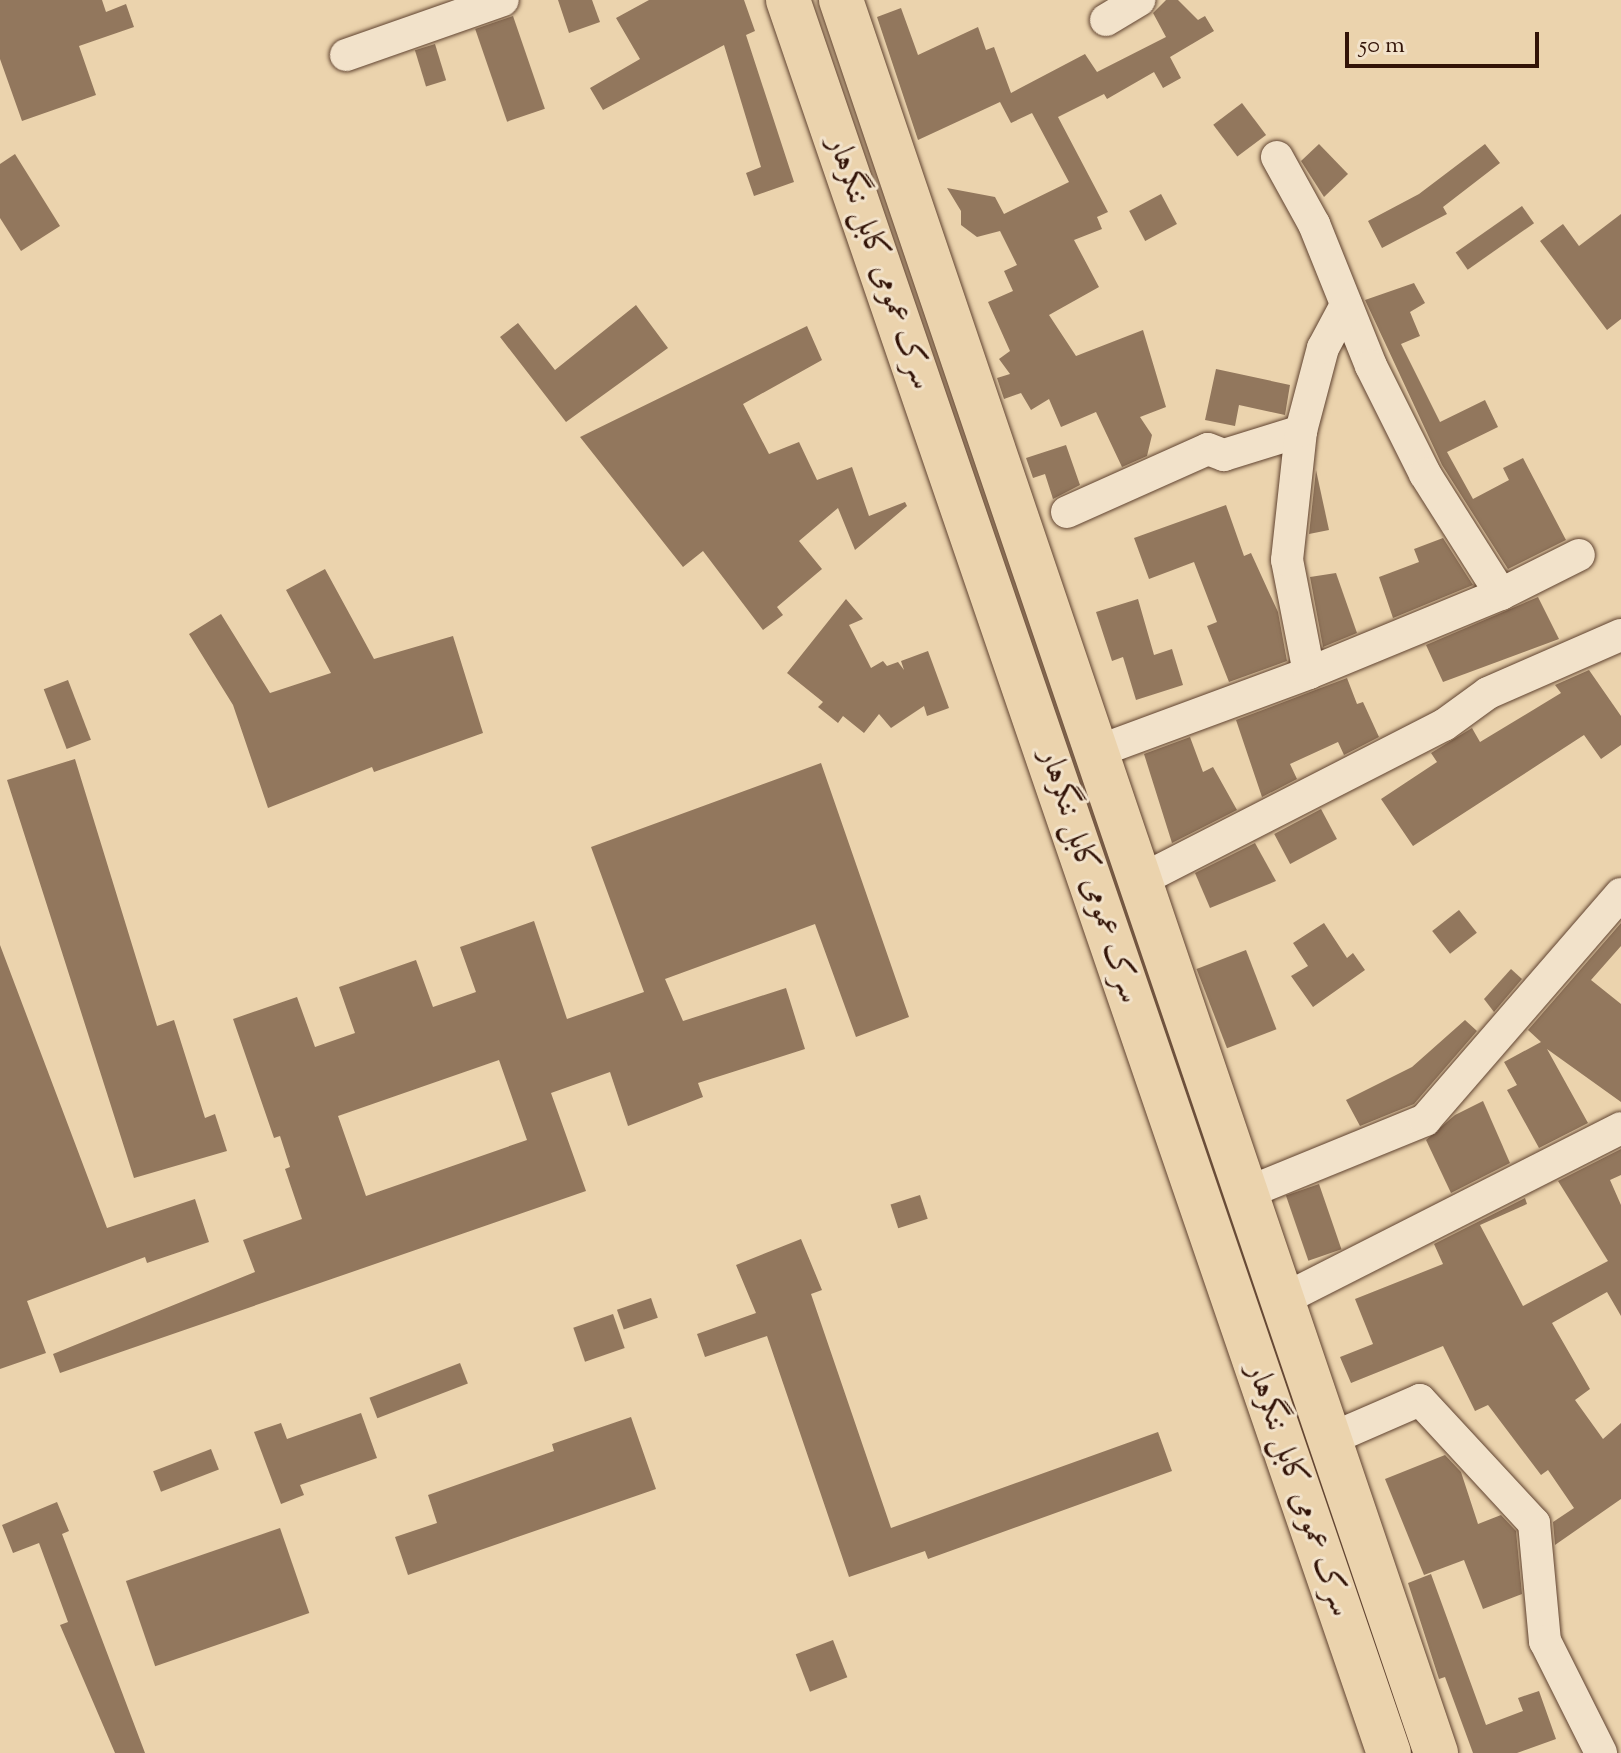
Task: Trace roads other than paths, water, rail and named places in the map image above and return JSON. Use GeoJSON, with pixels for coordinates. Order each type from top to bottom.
{"type":"FeatureCollection","features":[{"type":"Feature","properties":{"kind":"highway","name":"سرک عمومی کابل ننگرهار"},"geometry":{"type":"LineString","coordinates":[[788,0],[1389,1753]]}},
{"type":"Feature","properties":{"kind":"highway","name":"سرک عمومی کابل ننگرهار"},"geometry":{"type":"LineString","coordinates":[[841,0],[1093,753],[1436,1753]]}},
{"type":"Feature","properties":{"kind":"street"},"geometry":{"type":"LineString","coordinates":[[346,55],[503,0]]}},
{"type":"Feature","properties":{"kind":"street"},"geometry":{"type":"LineString","coordinates":[[1106,20],[1139,0]]}},
{"type":"Feature","properties":{"kind":"street"},"geometry":{"type":"LineString","coordinates":[[1277,157],[1314,224],[1346,305],[1425,474],[1501,594]]}},
{"type":"Feature","properties":{"kind":"street"},"geometry":{"type":"LineString","coordinates":[[1309,673],[1287,560],[1301,431],[1323,348],[1346,305]]}},
{"type":"Feature","properties":{"kind":"street"},"geometry":{"type":"LineString","coordinates":[[1067,512],[1208,449],[1224,455],[1301,431]]}},
{"type":"Feature","properties":{"kind":"street"},"geometry":{"type":"LineString","coordinates":[[1093,753],[1309,673],[1501,594],[1579,555]]}},
{"type":"Feature","properties":{"kind":"street"},"geometry":{"type":"LineString","coordinates":[[1137,882],[1444,725],[1488,693],[1621,635]]}},
{"type":"Feature","properties":{"kind":"street"},"geometry":{"type":"LineString","coordinates":[[1244,1194],[1425,1120],[1621,894]]}},
{"type":"Feature","properties":{"kind":"street"},"geometry":{"type":"LineString","coordinates":[[1280,1301],[1621,1128]]}},
{"type":"Feature","properties":{"kind":"street"},"geometry":{"type":"LineString","coordinates":[[1328,1440],[1420,1400],[1534,1523],[1545,1641],[1601,1753]]}}]}
